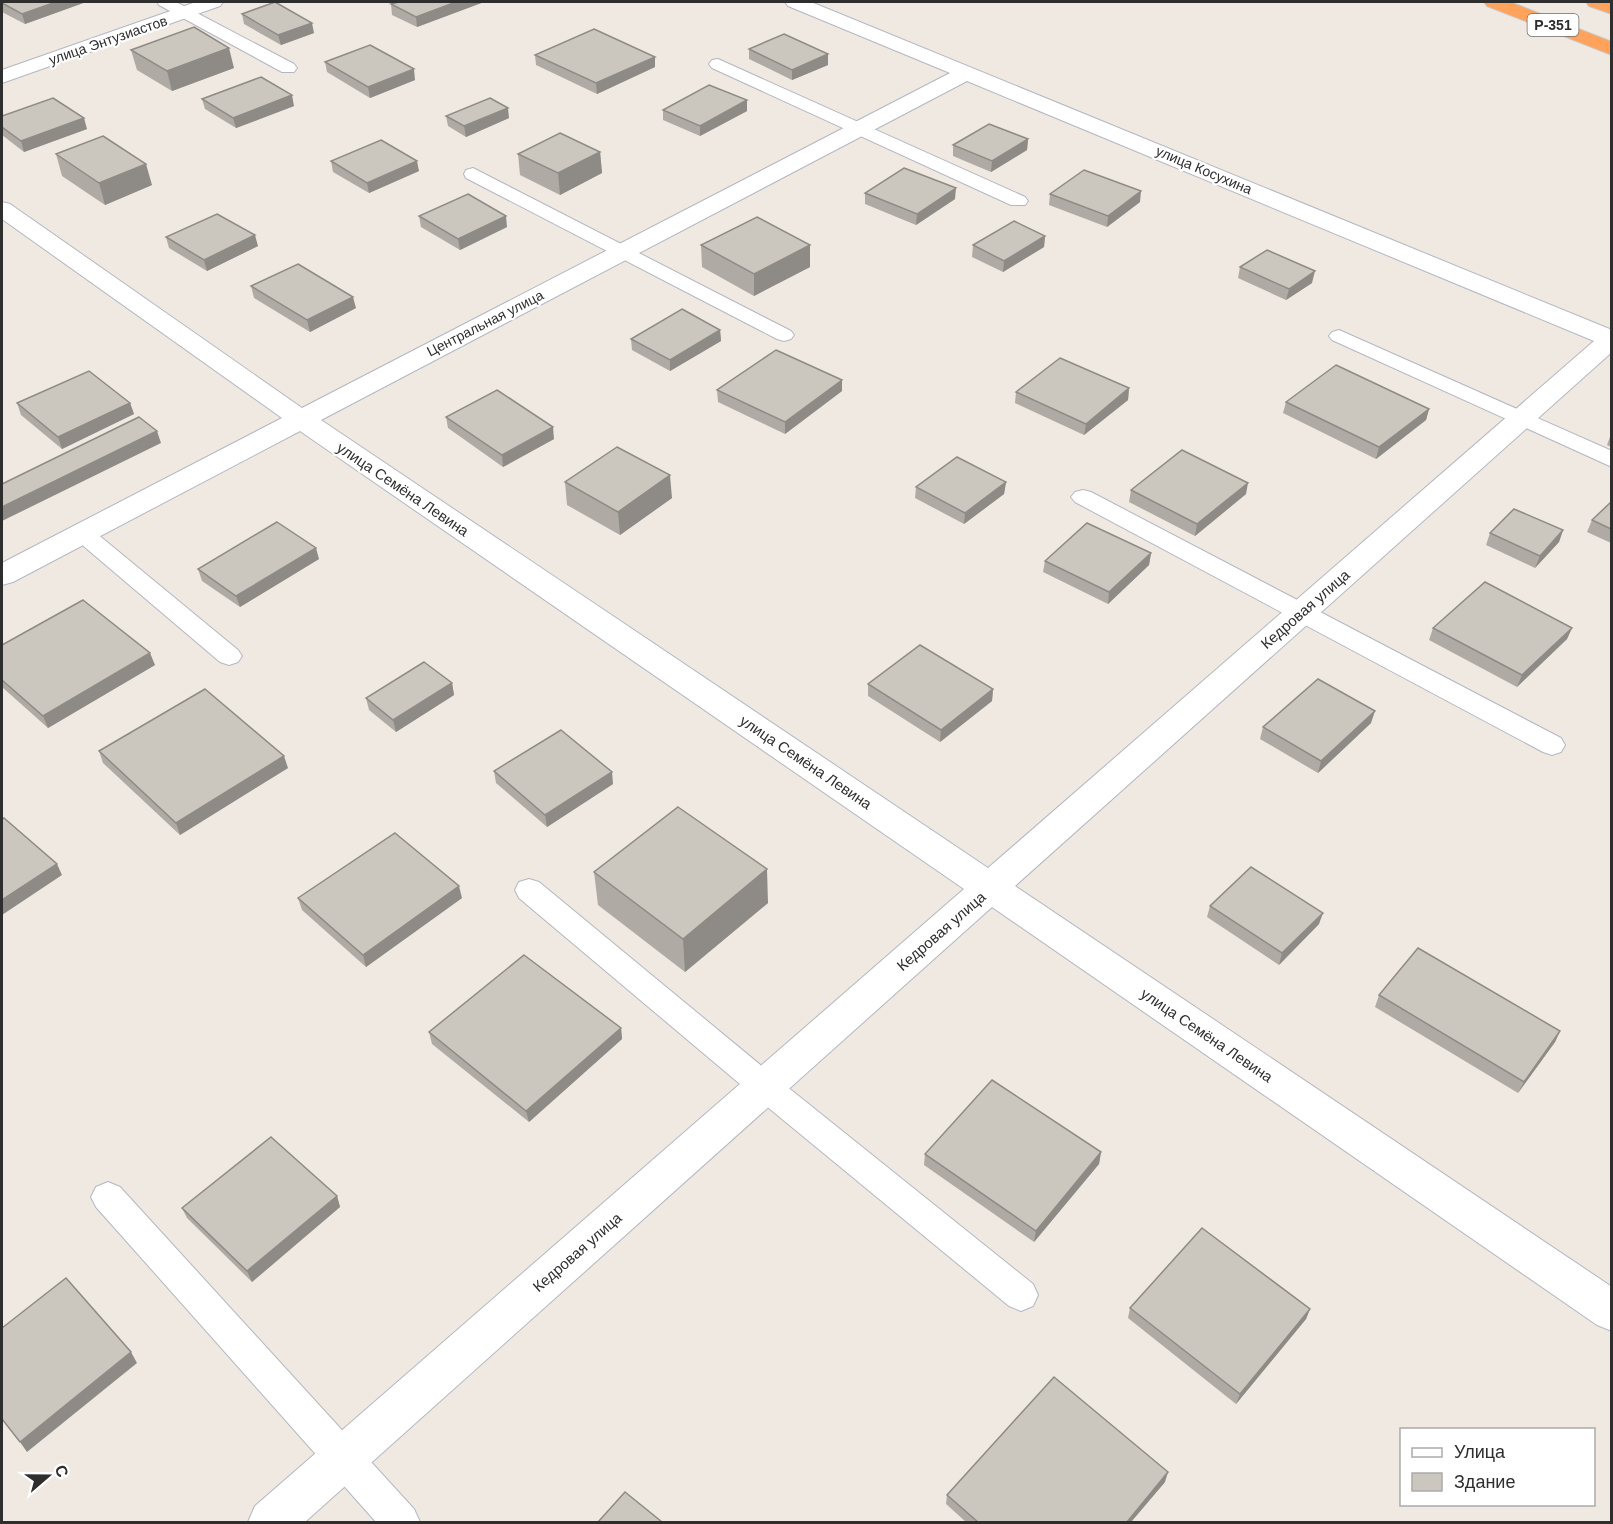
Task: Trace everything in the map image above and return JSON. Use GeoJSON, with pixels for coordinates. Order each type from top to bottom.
{"type":"FeatureCollection","features":[{"type":"Feature","properties":{"kind":"highway","name":"Р-351"},"geometry":{"type":"LineString","coordinates":[[1494,2],[1611,49]]}},
{"type":"Feature","properties":{"kind":"highway","name":"Р-351"},"geometry":{"type":"LineString","coordinates":[[1596,2],[1611,8]]}},
{"type":"Feature","properties":{"kind":"street","name":"улица Энтузиастов"},"geometry":{"type":"LineString","coordinates":[[2,77],[213,2]]}},
{"type":"Feature","properties":{"kind":"street","name":"улица Косухина"},"geometry":{"type":"LineString","coordinates":[[795,2],[1611,339]]}},
{"type":"Feature","properties":{"kind":"street","name":"Центральная улица"},"geometry":{"type":"LineString","coordinates":[[2,575],[968,72]]}},
{"type":"Feature","properties":{"kind":"street","name":"улица Семёна Левина"},"geometry":{"type":"LineString","coordinates":[[2,209],[301,419],[1611,1311]]}},
{"type":"Feature","properties":{"kind":"street","name":"Кедровая улица"},"geometry":{"type":"LineString","coordinates":[[271,1522],[1611,339]]}},
{"type":"Feature","properties":{"kind":"lane"},"geometry":{"type":"LineString","coordinates":[[165,2],[288,68]]}},
{"type":"Feature","properties":{"kind":"lane"},"geometry":{"type":"LineString","coordinates":[[718,64],[1018,201]]}},
{"type":"Feature","properties":{"kind":"lane"},"geometry":{"type":"LineString","coordinates":[[473,174],[784,335]]}},
{"type":"Feature","properties":{"kind":"lane"},"geometry":{"type":"LineString","coordinates":[[1339,336],[1611,460]]}},
{"type":"Feature","properties":{"kind":"lane"},"geometry":{"type":"LineString","coordinates":[[1083,497],[1552,745]]}},
{"type":"Feature","properties":{"kind":"lane"},"geometry":{"type":"LineString","coordinates":[[82,533],[230,656]]}},
{"type":"Feature","properties":{"kind":"lane"},"geometry":{"type":"LineString","coordinates":[[529,890],[764,1086],[1021,1295]]}},
{"type":"Feature","properties":{"kind":"lane"},"geometry":{"type":"LineString","coordinates":[[108,1197],[401,1522]]}},
{"type":"Feature","properties":{"kind":"building"},"geometry":{"type":"Polygon","coordinates":[[[2,2],[56,2],[22,14],[2,2]]]}},
{"type":"Feature","properties":{"kind":"building"},"geometry":{"type":"Polygon","coordinates":[[[275,2],[312,23],[278,35],[242,14],[275,2]]]}},
{"type":"Feature","properties":{"kind":"building"},"geometry":{"type":"Polygon","coordinates":[[[456,2],[416,17],[391,4],[456,2]]]}},
{"type":"Feature","properties":{"kind":"building"},"geometry":{"type":"Polygon","coordinates":[[[194,27],[229,48],[167,71],[131,50],[194,27]]]}},
{"type":"Feature","properties":{"kind":"building"},"geometry":{"type":"Polygon","coordinates":[[[594,29],[655,57],[596,83],[535,55],[594,29]]]}},
{"type":"Feature","properties":{"kind":"building"},"geometry":{"type":"Polygon","coordinates":[[[784,34],[828,54],[792,70],[749,49],[784,34]]]}},
{"type":"Feature","properties":{"kind":"building"},"geometry":{"type":"Polygon","coordinates":[[[370,45],[414,69],[368,87],[325,62],[370,45]]]}},
{"type":"Feature","properties":{"kind":"building"},"geometry":{"type":"Polygon","coordinates":[[[261,77],[292,95],[233,118],[202,99],[261,77]]]}},
{"type":"Feature","properties":{"kind":"building"},"geometry":{"type":"Polygon","coordinates":[[[709,85],[747,100],[700,126],[663,110],[709,85]]]}},
{"type":"Feature","properties":{"kind":"building"},"geometry":{"type":"Polygon","coordinates":[[[53,98],[84,118],[21,141],[2,127],[2,116],[53,98]]]}},
{"type":"Feature","properties":{"kind":"building"},"geometry":{"type":"Polygon","coordinates":[[[490,98],[508,108],[464,126],[446,116],[490,98]]]}},
{"type":"Feature","properties":{"kind":"building"},"geometry":{"type":"Polygon","coordinates":[[[989,124],[1028,139],[992,161],[953,145],[989,124]]]}},
{"type":"Feature","properties":{"kind":"building"},"geometry":{"type":"Polygon","coordinates":[[[560,133],[600,152],[558,173],[518,154],[560,133]]]}},
{"type":"Feature","properties":{"kind":"building"},"geometry":{"type":"Polygon","coordinates":[[[103,136],[146,164],[99,183],[56,154],[103,136]]]}},
{"type":"Feature","properties":{"kind":"building"},"geometry":{"type":"Polygon","coordinates":[[[381,140],[417,161],[367,183],[331,161],[381,140]]]}},
{"type":"Feature","properties":{"kind":"building"},"geometry":{"type":"Polygon","coordinates":[[[904,168],[956,188],[917,214],[865,193],[904,168]]]}},
{"type":"Feature","properties":{"kind":"building"},"geometry":{"type":"Polygon","coordinates":[[[1084,170],[1141,191],[1108,216],[1050,194],[1084,170]]]}},
{"type":"Feature","properties":{"kind":"building"},"geometry":{"type":"Polygon","coordinates":[[[468,194],[506,216],[458,239],[419,216],[468,194]]]}},
{"type":"Feature","properties":{"kind":"building"},"geometry":{"type":"Polygon","coordinates":[[[217,214],[255,235],[204,260],[166,237],[217,214]]]}},
{"type":"Feature","properties":{"kind":"building"},"geometry":{"type":"Polygon","coordinates":[[[757,217],[810,245],[754,274],[701,245],[757,217]]]}},
{"type":"Feature","properties":{"kind":"building"},"geometry":{"type":"Polygon","coordinates":[[[1014,221],[1045,236],[1004,261],[973,245],[1014,221]]]}},
{"type":"Feature","properties":{"kind":"building"},"geometry":{"type":"Polygon","coordinates":[[[1267,250],[1315,271],[1289,289],[1240,267],[1267,250]]]}},
{"type":"Feature","properties":{"kind":"building"},"geometry":{"type":"Polygon","coordinates":[[[298,264],[353,297],[307,320],[251,286],[298,264]]]}},
{"type":"Feature","properties":{"kind":"building"},"geometry":{"type":"Polygon","coordinates":[[[682,309],[720,330],[670,360],[631,339],[682,309]]]}},
{"type":"Feature","properties":{"kind":"building"},"geometry":{"type":"Polygon","coordinates":[[[776,350],[842,380],[785,422],[717,390],[776,350]]]}},
{"type":"Feature","properties":{"kind":"building"},"geometry":{"type":"Polygon","coordinates":[[[1060,358],[1129,388],[1086,424],[1016,392],[1060,358]]]}},
{"type":"Feature","properties":{"kind":"building"},"geometry":{"type":"Polygon","coordinates":[[[1336,365],[1429,409],[1379,447],[1286,402],[1336,365]]]}},
{"type":"Feature","properties":{"kind":"building"},"geometry":{"type":"Polygon","coordinates":[[[89,371],[130,403],[58,437],[17,403],[89,371]]]}},
{"type":"Feature","properties":{"kind":"building"},"geometry":{"type":"Polygon","coordinates":[[[497,390],[553,427],[502,455],[446,417],[497,390]]]}},
{"type":"Feature","properties":{"kind":"building"},"geometry":{"type":"Polygon","coordinates":[[[139,417],[157,431],[2,507],[2,484],[139,417]]]}},
{"type":"Feature","properties":{"kind":"building"},"geometry":{"type":"Polygon","coordinates":[[[617,447],[670,475],[618,512],[565,482],[617,447]]]}},
{"type":"Feature","properties":{"kind":"building"},"geometry":{"type":"Polygon","coordinates":[[[1182,450],[1248,483],[1197,524],[1131,490],[1182,450]]]}},
{"type":"Feature","properties":{"kind":"building"},"geometry":{"type":"Polygon","coordinates":[[[957,457],[1006,482],[965,513],[916,487],[957,457]]]}},
{"type":"Feature","properties":{"kind":"building"},"geometry":{"type":"Polygon","coordinates":[[[1611,502],[1611,529],[1592,520],[1611,502]]]}},
{"type":"Feature","properties":{"kind":"building"},"geometry":{"type":"Polygon","coordinates":[[[1514,509],[1563,530],[1540,556],[1490,533],[1514,509]]]}},
{"type":"Feature","properties":{"kind":"building"},"geometry":{"type":"Polygon","coordinates":[[[277,522],[316,548],[236,596],[198,569],[277,522]]]}},
{"type":"Feature","properties":{"kind":"building"},"geometry":{"type":"Polygon","coordinates":[[[1087,523],[1151,553],[1109,592],[1045,561],[1087,523]]]}},
{"type":"Feature","properties":{"kind":"building"},"geometry":{"type":"Polygon","coordinates":[[[1485,582],[1572,628],[1522,675],[1433,628],[1485,582]]]}},
{"type":"Feature","properties":{"kind":"building"},"geometry":{"type":"Polygon","coordinates":[[[83,600],[150,653],[43,716],[2,680],[2,645],[83,600]]]}},
{"type":"Feature","properties":{"kind":"building"},"geometry":{"type":"Polygon","coordinates":[[[920,645],[993,689],[941,730],[868,684],[920,645]]]}},
{"type":"Feature","properties":{"kind":"building"},"geometry":{"type":"Polygon","coordinates":[[[424,662],[452,683],[393,720],[366,698],[424,662]]]}},
{"type":"Feature","properties":{"kind":"building"},"geometry":{"type":"Polygon","coordinates":[[[1318,679],[1375,711],[1321,761],[1263,727],[1318,679]]]}},
{"type":"Feature","properties":{"kind":"building"},"geometry":{"type":"Polygon","coordinates":[[[205,689],[284,756],[176,823],[99,751],[205,689]]]}},
{"type":"Feature","properties":{"kind":"building"},"geometry":{"type":"Polygon","coordinates":[[[561,730],[612,772],[545,815],[494,771],[561,730]]]}},
{"type":"Feature","properties":{"kind":"building"},"geometry":{"type":"Polygon","coordinates":[[[678,807],[767,869],[683,939],[594,872],[678,807]]]}},
{"type":"Feature","properties":{"kind":"building"},"geometry":{"type":"Polygon","coordinates":[[[4,818],[57,864],[2,900],[2,819],[4,818]]]}},
{"type":"Feature","properties":{"kind":"building"},"geometry":{"type":"Polygon","coordinates":[[[395,833],[459,886],[363,955],[298,898],[395,833]]]}},
{"type":"Feature","properties":{"kind":"building"},"geometry":{"type":"Polygon","coordinates":[[[1251,867],[1323,913],[1282,953],[1210,906],[1251,867]]]}},
{"type":"Feature","properties":{"kind":"building"},"geometry":{"type":"Polygon","coordinates":[[[1418,948],[1560,1031],[1524,1082],[1379,995],[1418,948]]]}},
{"type":"Feature","properties":{"kind":"building"},"geometry":{"type":"Polygon","coordinates":[[[524,955],[621,1028],[526,1111],[429,1032],[524,955]]]}},
{"type":"Feature","properties":{"kind":"building"},"geometry":{"type":"Polygon","coordinates":[[[992,1080],[1101,1152],[1036,1231],[925,1154],[992,1080]]]}},
{"type":"Feature","properties":{"kind":"building"},"geometry":{"type":"Polygon","coordinates":[[[271,1137],[337,1196],[247,1271],[182,1208],[271,1137]]]}},
{"type":"Feature","properties":{"kind":"building"},"geometry":{"type":"Polygon","coordinates":[[[1202,1228],[1310,1309],[1240,1394],[1130,1308],[1202,1228]]]}},
{"type":"Feature","properties":{"kind":"building"},"geometry":{"type":"Polygon","coordinates":[[[66,1278],[131,1352],[20,1442],[2,1419],[2,1328],[66,1278]]]}},
{"type":"Feature","properties":{"kind":"building"},"geometry":{"type":"Polygon","coordinates":[[[1054,1377],[1168,1472],[1127,1522],[978,1522],[947,1495],[1054,1377]]]}},
{"type":"Feature","properties":{"kind":"building"},"geometry":{"type":"Polygon","coordinates":[[[625,1492],[662,1522],[598,1522],[625,1492]]]}}]}
